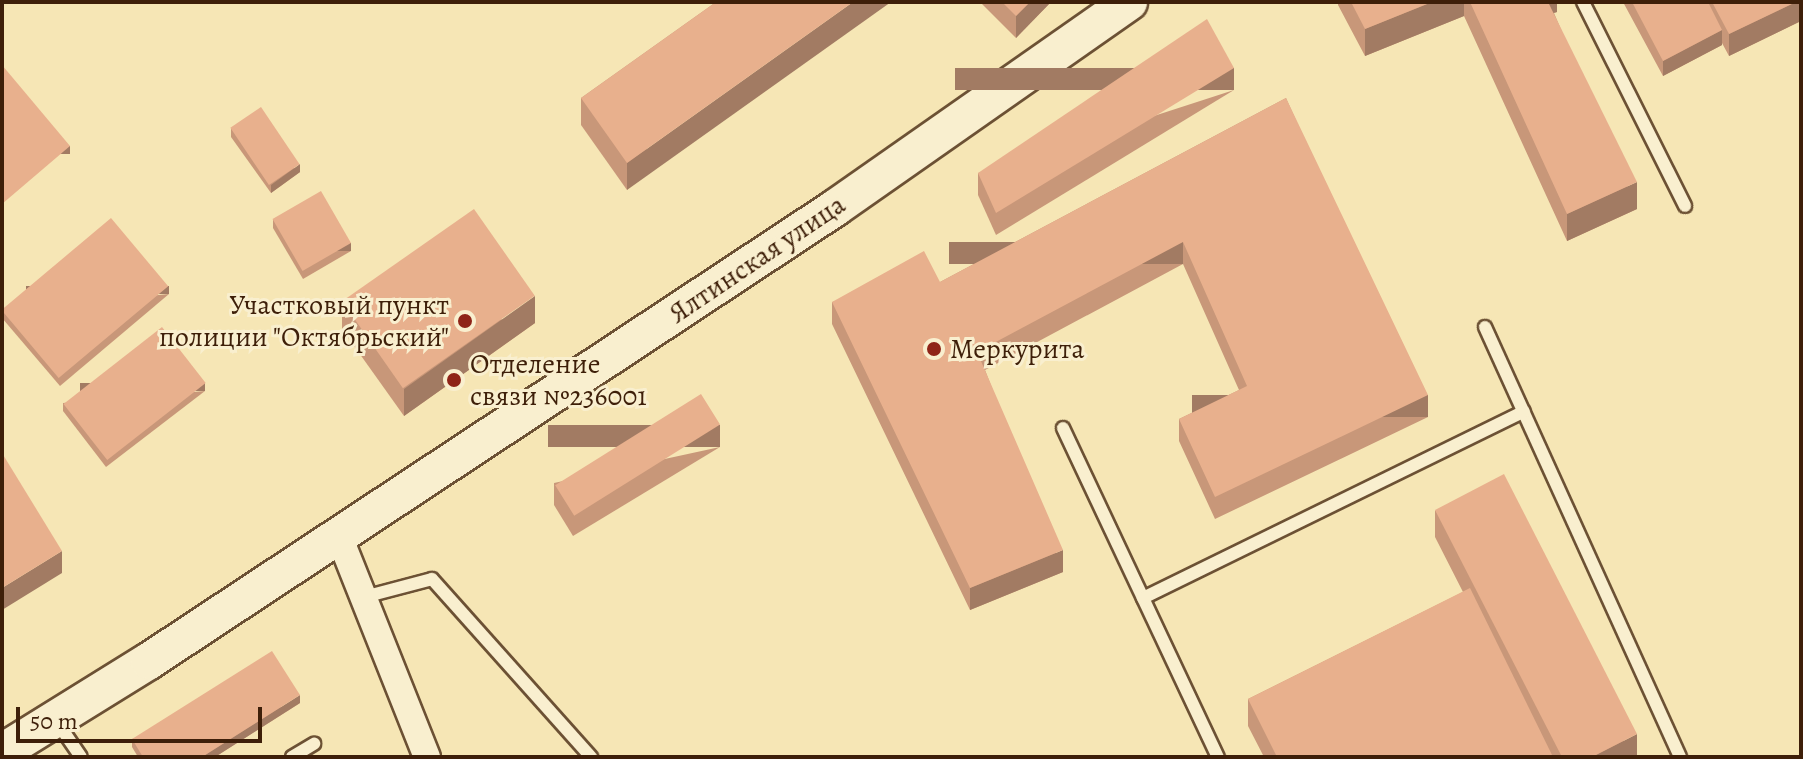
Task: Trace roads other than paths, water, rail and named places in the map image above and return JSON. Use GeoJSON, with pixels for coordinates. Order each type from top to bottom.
{"type":"FeatureCollection","features":[{"type":"Feature","properties":{"kind":"street","name":"Ялтинская улица"},"geometry":{"type":"LineString","coordinates":[[2,752],[339,536],[835,208],[1129,2]]}},
{"type":"Feature","properties":{"kind":"street"},"geometry":{"type":"LineString","coordinates":[[339,536],[427,757]]}},
{"type":"Feature","properties":{"kind":"lane"},"geometry":{"type":"LineString","coordinates":[[1583,2],[1685,206]]}},
{"type":"Feature","properties":{"kind":"lane"},"geometry":{"type":"LineString","coordinates":[[1485,327],[1680,757]]}},
{"type":"Feature","properties":{"kind":"lane"},"geometry":{"type":"LineString","coordinates":[[1143,598],[1524,411]]}},
{"type":"Feature","properties":{"kind":"lane"},"geometry":{"type":"LineString","coordinates":[[1063,428],[1218,757]]}},
{"type":"Feature","properties":{"kind":"lane"},"geometry":{"type":"LineString","coordinates":[[364,597],[432,579],[591,757]]}},
{"type":"Feature","properties":{"kind":"lane"},"geometry":{"type":"LineString","coordinates":[[55,719],[81,757]]}},
{"type":"Feature","properties":{"kind":"lane"},"geometry":{"type":"LineString","coordinates":[[292,757],[314,744]]}},
{"type":"Feature","properties":{"kind":"place","name":"Участковый пункт полиции \"Октябрьский\""},"geometry":{"type":"Point","coordinates":[465,321]}},
{"type":"Feature","properties":{"kind":"place","name":"Меркурита"},"geometry":{"type":"Point","coordinates":[934,349]}},
{"type":"Feature","properties":{"kind":"place","name":"Отделение связи №236001"},"geometry":{"type":"Point","coordinates":[454,380]}}]}
